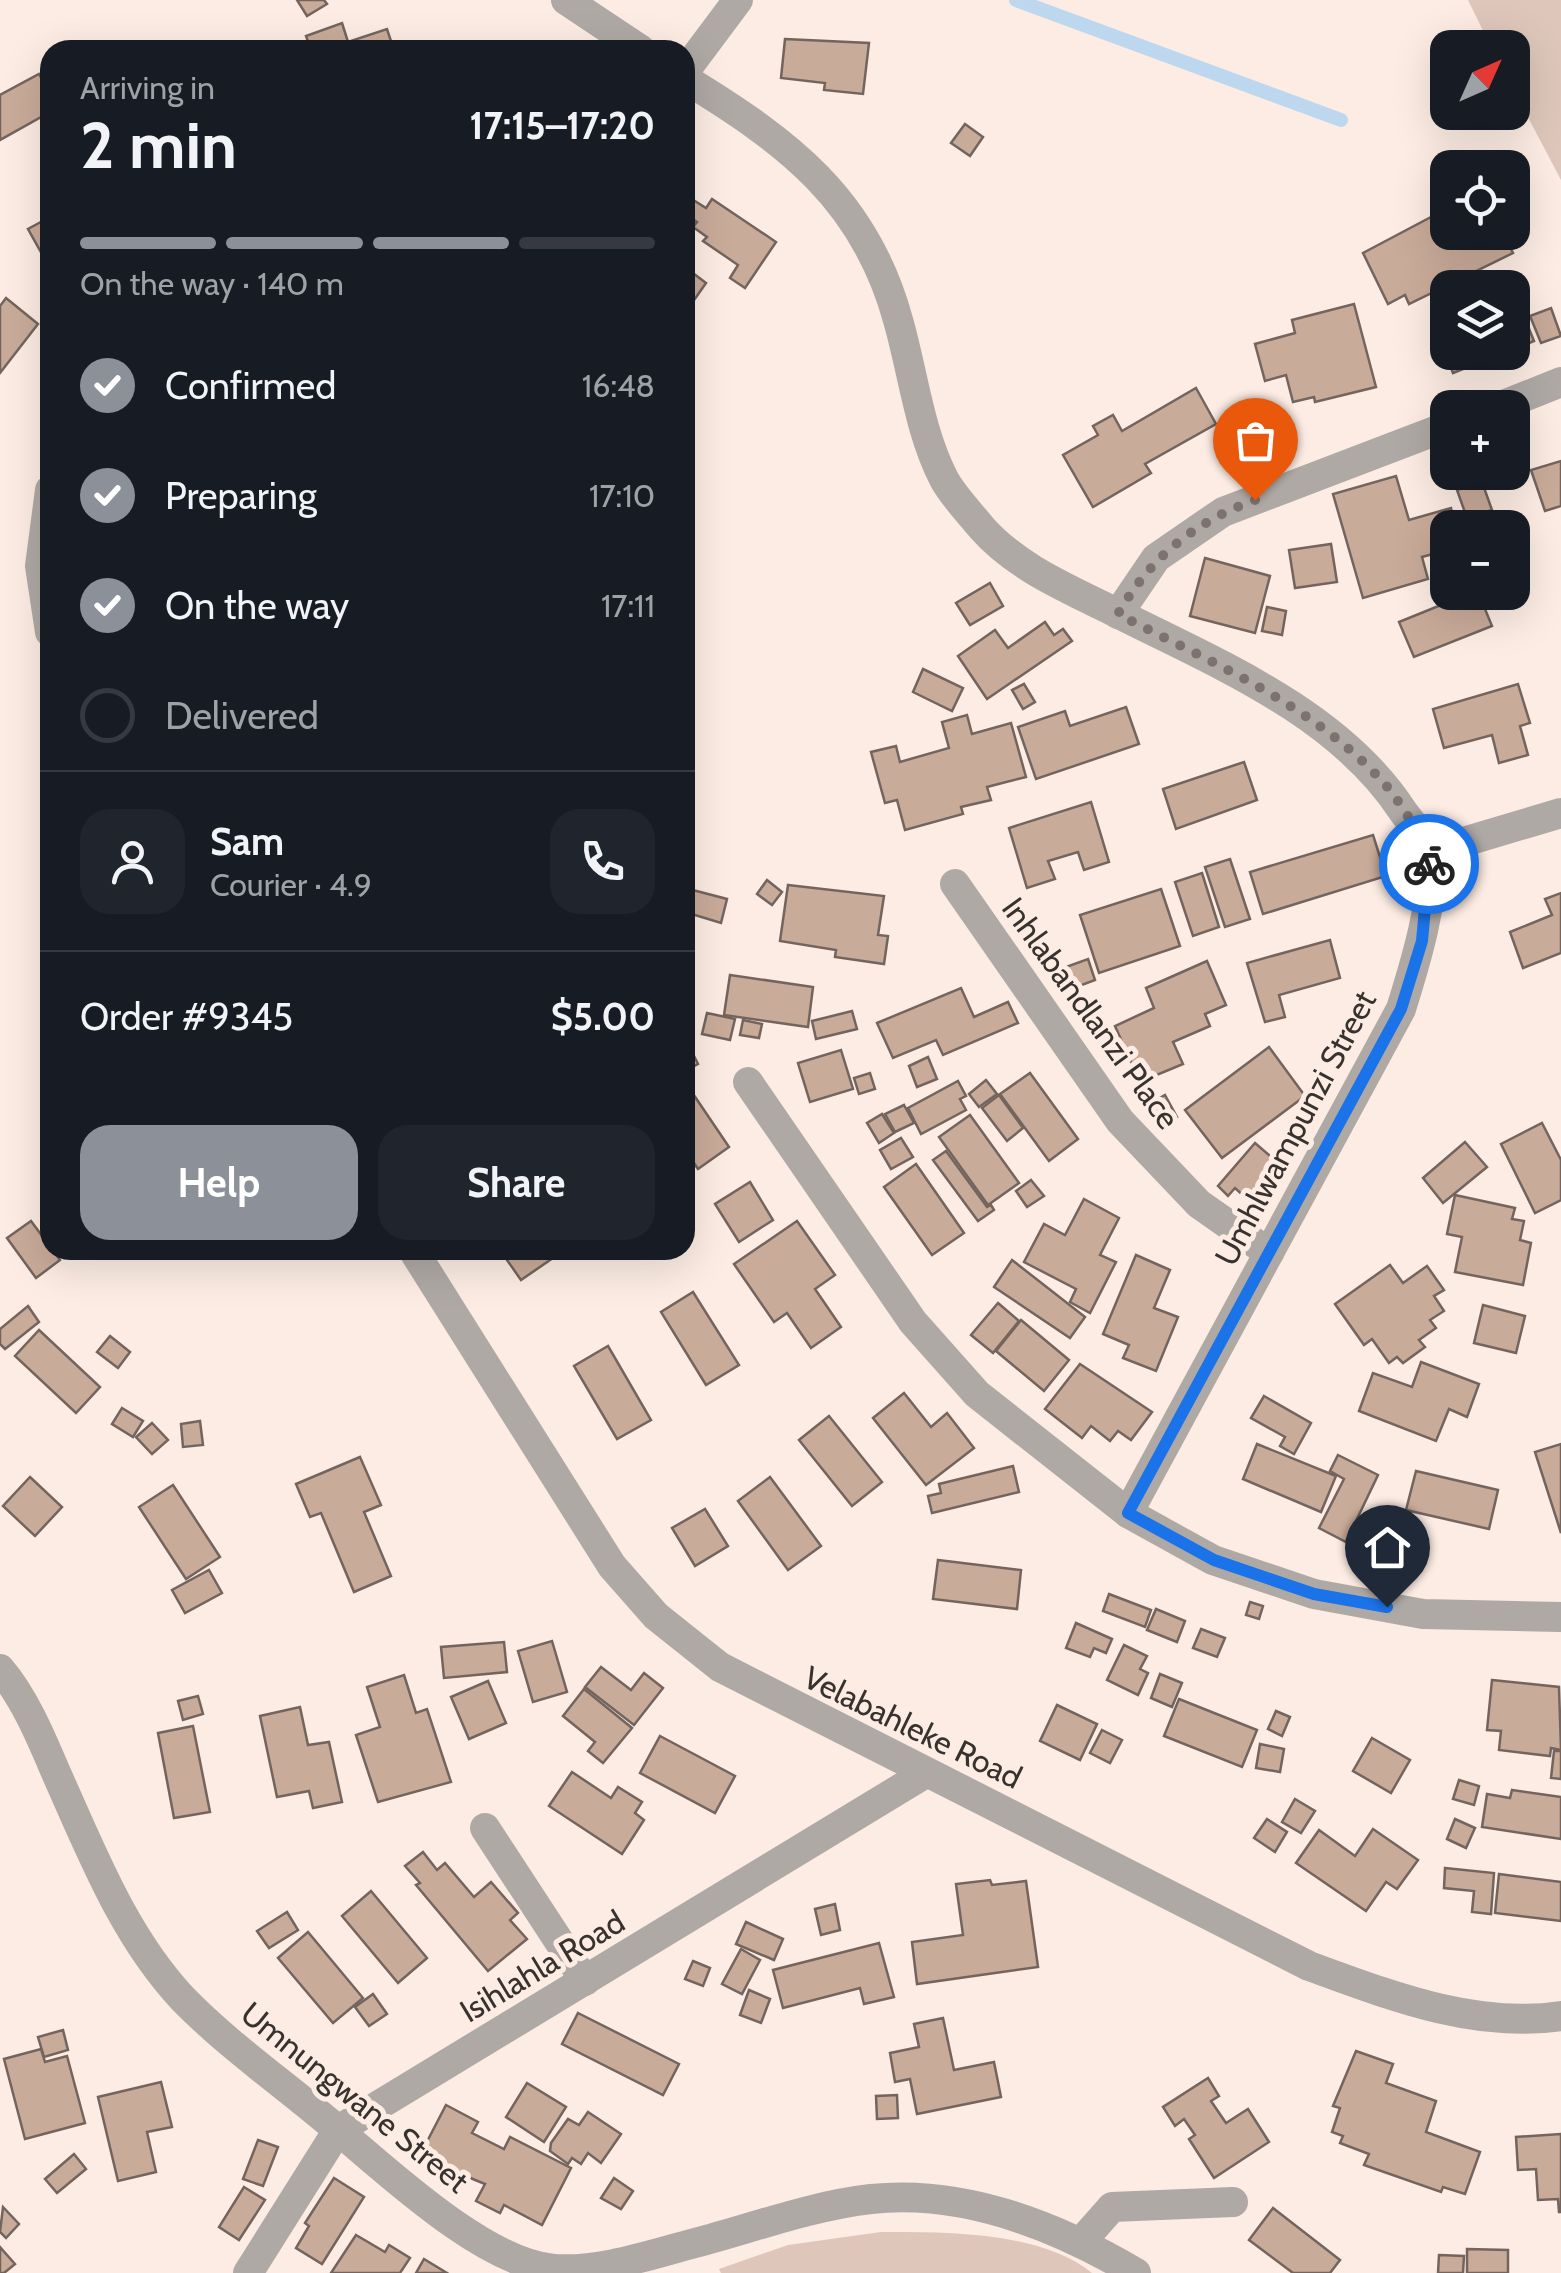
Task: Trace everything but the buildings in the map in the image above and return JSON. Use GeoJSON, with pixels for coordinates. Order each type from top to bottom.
{"type":"FeatureCollection","features":[{"type":"Feature","properties":{"kind":"street"},"geometry":{"type":"LineString","coordinates":[[566,0],[626,40]]}},
{"type":"Feature","properties":{"kind":"street"},"geometry":{"type":"LineString","coordinates":[[695,58],[738,0]]}},
{"type":"Feature","properties":{"kind":"street"},"geometry":{"type":"LineString","coordinates":[[695,85],[736,110],[802,160],[843,202],[872,249],[898,318],[916,396],[944,480],[984,530],[1034,572],[1286,702],[1341,741],[1385,784],[1430,852],[1561,813]]}},
{"type":"Feature","properties":{"kind":"street"},"geometry":{"type":"LineString","coordinates":[[1530,394],[1561,382]]}},
{"type":"Feature","properties":{"kind":"street"},"geometry":{"type":"LineString","coordinates":[[1118,614],[1156,558],[1223,512],[1430,433]]}},
{"type":"Feature","properties":{"kind":"street","name":"Umhlwampunzi Street"},"geometry":{"type":"LineString","coordinates":[[1128,1513],[1401,1009],[1422,941],[1430,852]]}},
{"type":"Feature","properties":{"kind":"street","name":"Inhlabandlanzi Place"},"geometry":{"type":"LineString","coordinates":[[956,884],[1120,1121],[1200,1204],[1269,1253]]}},
{"type":"Feature","properties":{"kind":"street"},"geometry":{"type":"LineString","coordinates":[[748,1082],[914,1322],[964,1380],[1051,1457],[1128,1513],[1214,1560],[1314,1594],[1423,1614],[1561,1617]]}},
{"type":"Feature","properties":{"kind":"street","name":"Velabahleke Road"},"geometry":{"type":"LineString","coordinates":[[419,1260],[612,1566],[656,1616],[720,1667],[1309,1966],[1398,1998],[1468,2015],[1533,2020],[1561,2016]]}},
{"type":"Feature","properties":{"kind":"street","name":"Umnungwane Street"},"geometry":{"type":"LineString","coordinates":[[0,1669],[44,1744],[100,1874],[133,1933],[182,1997],[253,2063],[447,2220],[500,2249],[549,2271],[588,2268],[807,2210],[873,2199],[941,2201],[1009,2214],[1082,2241],[1136,2273]]}},
{"type":"Feature","properties":{"kind":"street","name":"Isihlahla Road"},"geometry":{"type":"LineString","coordinates":[[248,2273],[338,2130],[926,1773]]}},
{"type":"Feature","properties":{"kind":"street"},"geometry":{"type":"LineString","coordinates":[[485,1828],[585,1981]]}},
{"type":"Feature","properties":{"kind":"street"},"geometry":{"type":"LineString","coordinates":[[1082,2241],[1112,2206],[1233,2202]]}},
{"type":"Feature","properties":{"kind":"shaded area"},"geometry":{"type":"Polygon","coordinates":[[[1468,0],[1561,0],[1561,180],[1530,121],[1530,30],[1483,30],[1468,0]]]}},
{"type":"Feature","properties":{"kind":"shaded area"},"geometry":{"type":"Polygon","coordinates":[[[881,2232],[963,2234],[1020,2242],[1071,2259],[1092,2273],[721,2273],[719,2269],[788,2245],[881,2232]]]}},
{"type":"Feature","properties":{"kind":"waterway"},"geometry":{"type":"LineString","coordinates":[[1016,0],[1341,120]]}},
{"type":"Feature","properties":{"kind":"way so far"},"geometry":{"type":"LineString","coordinates":[[1255,500],[1223,512],[1184,535],[1156,558],[1138,579],[1118,614],[1286,702],[1341,741],[1385,784],[1430,852],[1429,864]]}},
{"type":"Feature","properties":{"kind":"route"},"geometry":{"type":"LineString","coordinates":[[1387,1607],[1314,1594],[1214,1560],[1128,1513],[1401,1009],[1422,941],[1429,864]]}}]}
